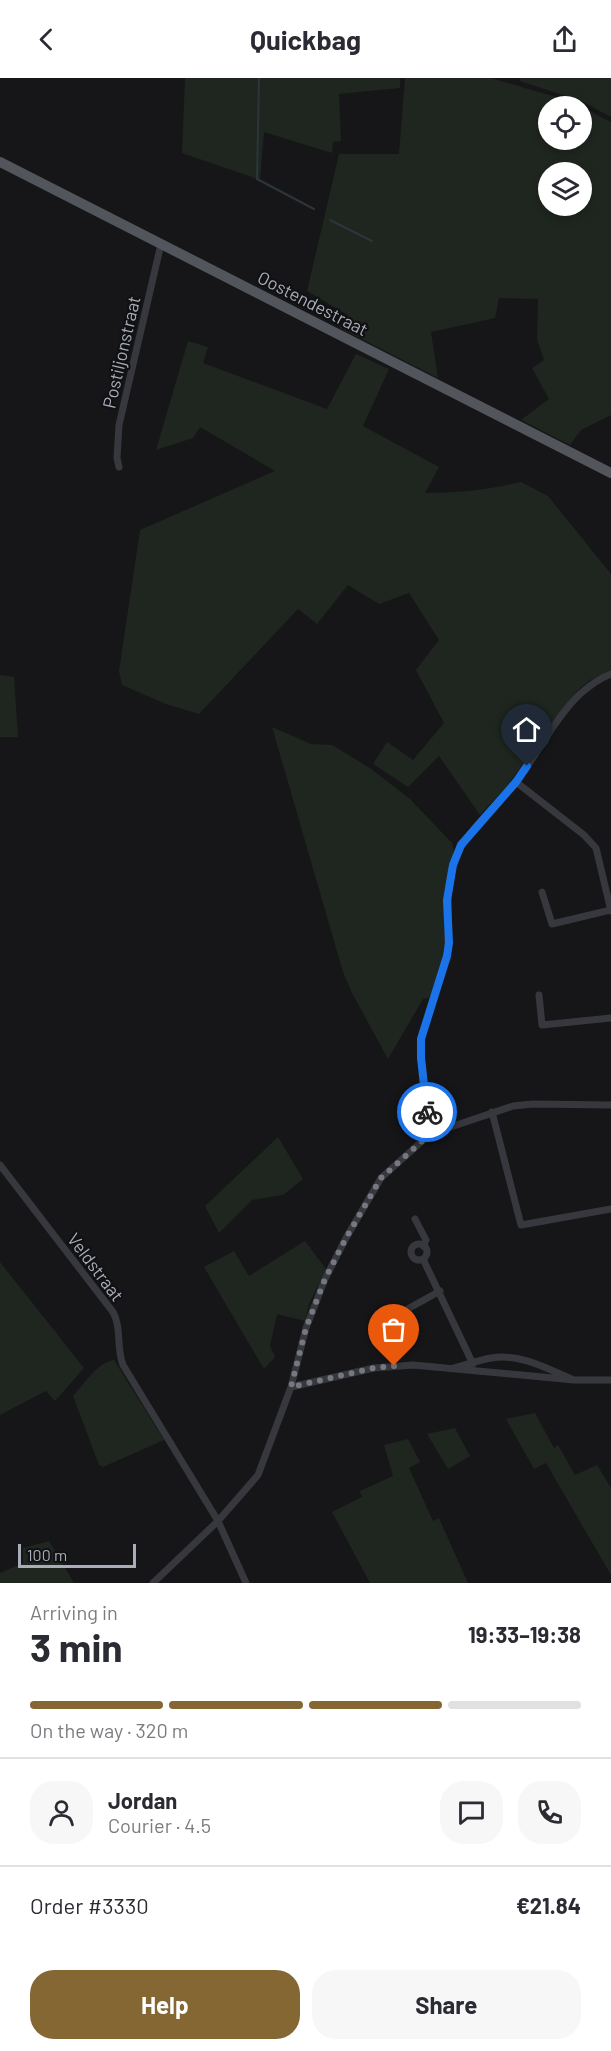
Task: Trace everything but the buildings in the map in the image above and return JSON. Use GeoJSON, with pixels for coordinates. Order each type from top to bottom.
{"type":"FeatureCollection","features":[{"type":"Feature","properties":{"kind":"main road","name":"Oostendestraat"},"geometry":{"type":"LineString","coordinates":[[0,162],[611,473]]}},
{"type":"Feature","properties":{"kind":"street","name":"Postiljonstraat"},"geometry":{"type":"LineString","coordinates":[[119,467],[117,458],[119,425],[162,244]]}},
{"type":"Feature","properties":{"kind":"street"},"geometry":{"type":"LineString","coordinates":[[430,1134],[421,1039],[447,956],[449,943],[447,900],[453,865],[461,845],[516,782],[558,720],[579,695],[594,683],[611,674]]}},
{"type":"Feature","properties":{"kind":"street"},"geometry":{"type":"LineString","coordinates":[[516,782],[584,835],[596,848],[611,910],[552,924],[542,892]]}},
{"type":"Feature","properties":{"kind":"street"},"geometry":{"type":"LineString","coordinates":[[539,995],[542,1025],[611,1018]]}},
{"type":"Feature","properties":{"kind":"street"},"geometry":{"type":"LineString","coordinates":[[153,1583],[218,1521],[258,1475],[291,1387],[306,1328],[325,1279],[381,1178],[430,1134],[492,1112],[513,1106],[533,1104],[611,1105]]}},
{"type":"Feature","properties":{"kind":"street"},"geometry":{"type":"LineString","coordinates":[[492,1112],[521,1225],[611,1209]]}},
{"type":"Feature","properties":{"kind":"street","name":"Veldstraat"},"geometry":{"type":"LineString","coordinates":[[0,1165],[112,1312],[119,1326],[119,1352],[123,1365],[218,1521],[246,1583]]}},
{"type":"Feature","properties":{"kind":"street"},"geometry":{"type":"LineString","coordinates":[[415,1220],[426,1240],[423,1246]]}},
{"type":"Feature","properties":{"kind":"street"},"geometry":{"type":"LineString","coordinates":[[423,1246],[420,1244],[414,1246],[411,1252],[416,1259],[423,1259]]}},
{"type":"Feature","properties":{"kind":"street"},"geometry":{"type":"LineString","coordinates":[[423,1246],[427,1254],[423,1259]]}},
{"type":"Feature","properties":{"kind":"street"},"geometry":{"type":"LineString","coordinates":[[423,1259],[440,1291],[472,1364]]}},
{"type":"Feature","properties":{"kind":"street"},"geometry":{"type":"LineString","coordinates":[[395,1316],[440,1291]]}},
{"type":"Feature","properties":{"kind":"street"},"geometry":{"type":"LineString","coordinates":[[454,1368],[490,1358],[518,1359],[574,1380]]}},
{"type":"Feature","properties":{"kind":"street"},"geometry":{"type":"LineString","coordinates":[[291,1387],[384,1367],[413,1365],[574,1380],[611,1380]]}},
{"type":"Feature","properties":{"kind":"shaded area"},"geometry":{"type":"Polygon","coordinates":[[[185,78],[400,78],[400,88],[339,94],[341,141],[333,142],[332,153],[264,132],[260,180],[182,153],[185,78]]]}},
{"type":"Feature","properties":{"kind":"shaded area"},"geometry":{"type":"Polygon","coordinates":[[[405,78],[491,78],[552,96],[538,96],[538,150],[592,150],[592,112],[611,122],[611,415],[581,430],[570,445],[521,420],[549,399],[532,368],[544,360],[537,339],[538,299],[499,298],[495,318],[431,332],[438,378],[340,328],[348,315],[307,291],[339,154],[399,154],[405,78]]]}},
{"type":"Feature","properties":{"kind":"shaded area"},"geometry":{"type":"Polygon","coordinates":[[[520,78],[611,78],[611,117],[592,107],[592,96],[566,96],[520,81],[520,78]]]}},
{"type":"Feature","properties":{"kind":"shaded area"},"geometry":{"type":"Polygon","coordinates":[[[188,341],[208,347],[203,363],[327,409],[356,354],[389,369],[363,426],[439,467],[425,493],[474,490],[521,482],[548,496],[611,574],[611,671],[590,680],[577,691],[506,787],[480,815],[439,756],[408,787],[373,764],[387,742],[413,760],[444,723],[416,670],[439,640],[409,593],[379,604],[348,585],[317,624],[298,609],[199,714],[166,704],[122,685],[119,671],[140,530],[275,471],[200,427],[193,438],[156,450],[188,341]]]}},
{"type":"Feature","properties":{"kind":"shaded area"},"geometry":{"type":"Polygon","coordinates":[[[0,675],[14,677],[18,737],[0,737],[0,675]]]}},
{"type":"Feature","properties":{"kind":"shaded area"},"geometry":{"type":"Polygon","coordinates":[[[272,727],[311,744],[332,745],[370,768],[410,799],[452,843],[454,852],[444,897],[445,944],[441,967],[431,997],[423,999],[388,1059],[343,972],[272,727]]]}},
{"type":"Feature","properties":{"kind":"shaded area"},"geometry":{"type":"Polygon","coordinates":[[[278,1137],[303,1179],[283,1195],[252,1200],[219,1233],[205,1206],[278,1137]]]}},
{"type":"Feature","properties":{"kind":"shaded area"},"geometry":{"type":"Polygon","coordinates":[[[305,1241],[326,1269],[309,1304],[305,1321],[277,1314],[270,1346],[275,1357],[264,1369],[204,1267],[234,1251],[249,1276],[305,1241]]]}},
{"type":"Feature","properties":{"kind":"shaded area"},"geometry":{"type":"Polygon","coordinates":[[[0,1262],[84,1368],[55,1401],[46,1391],[0,1415],[0,1262]]]}},
{"type":"Feature","properties":{"kind":"shaded area"},"geometry":{"type":"Polygon","coordinates":[[[114,1360],[164,1440],[103,1467],[99,1465],[73,1396],[97,1369],[114,1360]]]}},
{"type":"Feature","properties":{"kind":"shaded area"},"geometry":{"type":"Polygon","coordinates":[[[535,1413],[554,1448],[558,1445],[575,1475],[597,1465],[611,1488],[611,1575],[546,1463],[534,1469],[506,1419],[535,1413]]]}},
{"type":"Feature","properties":{"kind":"shaded area"},"geometry":{"type":"Polygon","coordinates":[[[455,1428],[470,1456],[448,1469],[427,1434],[455,1428]]]}},
{"type":"Feature","properties":{"kind":"shaded area"},"geometry":{"type":"Polygon","coordinates":[[[408,1439],[420,1462],[409,1468],[433,1521],[439,1518],[468,1583],[370,1583],[332,1512],[362,1497],[360,1491],[393,1476],[384,1445],[408,1439]]]}},
{"type":"Feature","properties":{"kind":"shaded area"},"geometry":{"type":"Polygon","coordinates":[[[49,1541],[74,1583],[0,1583],[0,1573],[23,1563],[23,1548],[49,1541]]]}},
{"type":"Feature","properties":{"kind":"waterway"},"geometry":{"type":"LineString","coordinates":[[259,78],[257,179],[314,209]]}},
{"type":"Feature","properties":{"kind":"waterway"},"geometry":{"type":"LineString","coordinates":[[330,220],[372,241]]}},
{"type":"Feature","properties":{"kind":"way so far"},"geometry":{"type":"LineString","coordinates":[[394,1366],[374,1368],[291,1387],[306,1328],[325,1279],[381,1178],[430,1134],[427,1112]]}},
{"type":"Feature","properties":{"kind":"route"},"geometry":{"type":"LineString","coordinates":[[427,1112],[421,1039],[447,956],[449,943],[447,900],[453,865],[461,845],[516,782],[527,766]]}}]}
